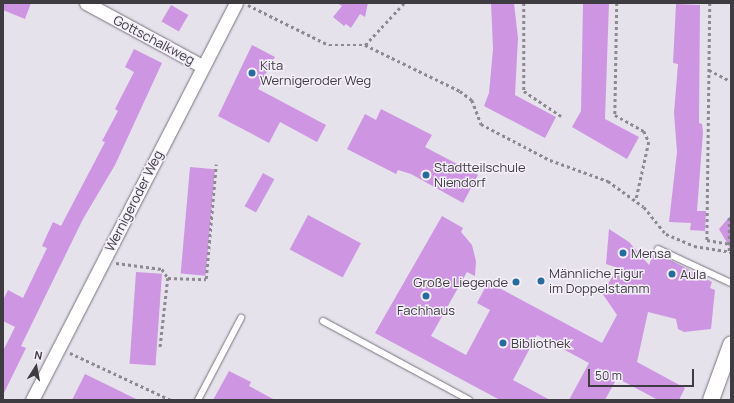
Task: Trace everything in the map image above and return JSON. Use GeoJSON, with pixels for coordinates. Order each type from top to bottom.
{"type":"FeatureCollection","features":[{"type":"Feature","properties":{"kind":"street","name":"Gottschalkweg"},"geometry":{"type":"LineString","coordinates":[[86,3],[202,66]]}},
{"type":"Feature","properties":{"kind":"street","name":"Wernigeroder Weg"},"geometry":{"type":"LineString","coordinates":[[32,400],[104,262],[202,66],[236,3]]}},
{"type":"Feature","properties":{"kind":"street"},"geometry":{"type":"LineString","coordinates":[[711,400],[731,345]]}},
{"type":"Feature","properties":{"kind":"lane"},"geometry":{"type":"LineString","coordinates":[[658,249],[731,283]]}},
{"type":"Feature","properties":{"kind":"lane"},"geometry":{"type":"LineString","coordinates":[[198,400],[241,318]]}},
{"type":"Feature","properties":{"kind":"lane"},"geometry":{"type":"LineString","coordinates":[[323,322],[468,400]]}},
{"type":"Feature","properties":{"kind":"path"},"geometry":{"type":"LineString","coordinates":[[244,3],[329,45],[365,45],[460,91],[472,100],[481,124],[550,160],[608,181],[636,200],[666,234],[694,246],[730,252],[729,217]]}},
{"type":"Feature","properties":{"kind":"path"},"geometry":{"type":"LineString","coordinates":[[365,45],[404,3]]}},
{"type":"Feature","properties":{"kind":"path"},"geometry":{"type":"LineString","coordinates":[[524,3],[524,91],[561,116]]}},
{"type":"Feature","properties":{"kind":"path"},"geometry":{"type":"LineString","coordinates":[[618,3],[615,115],[644,131],[649,142],[636,200]]}},
{"type":"Feature","properties":{"kind":"path"},"geometry":{"type":"LineString","coordinates":[[710,3],[707,240],[729,244]]}},
{"type":"Feature","properties":{"kind":"path"},"geometry":{"type":"LineString","coordinates":[[709,70],[731,81]]}},
{"type":"Feature","properties":{"kind":"path"},"geometry":{"type":"LineString","coordinates":[[168,278],[206,279],[216,164]]}},
{"type":"Feature","properties":{"kind":"path"},"geometry":{"type":"LineString","coordinates":[[104,262],[162,269],[168,278],[160,349]]}},
{"type":"Feature","properties":{"kind":"path"},"geometry":{"type":"LineString","coordinates":[[58,348],[171,400]]}},
{"type":"Feature","properties":{"kind":"building"},"geometry":{"type":"Polygon","coordinates":[[[3,3],[31,3],[25,19],[3,10],[3,3]]]}},
{"type":"Feature","properties":{"kind":"building"},"geometry":{"type":"Polygon","coordinates":[[[337,3],[368,3],[365,17],[360,14],[351,28],[346,24],[344,26],[333,17],[342,6],[337,3]]]}},
{"type":"Feature","properties":{"kind":"building"},"geometry":{"type":"Polygon","coordinates":[[[491,3],[514,3],[518,38],[515,95],[556,117],[545,138],[484,106],[489,93],[493,49],[491,3]]]}},
{"type":"Feature","properties":{"kind":"building"},"geometry":{"type":"Polygon","coordinates":[[[583,3],[609,3],[605,119],[639,137],[627,159],[572,127],[581,111],[583,3]]]}},
{"type":"Feature","properties":{"kind":"building"},"geometry":{"type":"Polygon","coordinates":[[[676,4],[700,5],[699,123],[702,124],[703,132],[697,211],[706,211],[705,231],[690,230],[691,223],[669,222],[677,152],[674,113],[678,64],[673,63],[676,4]]]}},
{"type":"Feature","properties":{"kind":"building"},"geometry":{"type":"Polygon","coordinates":[[[171,5],[188,15],[179,31],[162,21],[171,5]]]}},
{"type":"Feature","properties":{"kind":"building"},"geometry":{"type":"Polygon","coordinates":[[[252,45],[275,57],[258,89],[326,125],[317,142],[280,122],[269,143],[218,116],[252,45]]]}},
{"type":"Feature","properties":{"kind":"building"},"geometry":{"type":"Polygon","coordinates":[[[134,49],[162,63],[115,165],[83,219],[21,346],[26,348],[3,395],[3,351],[15,327],[3,321],[3,300],[8,290],[23,298],[47,248],[42,246],[53,222],[61,226],[105,142],[102,141],[118,111],[115,109],[134,72],[125,67],[134,49]]]}},
{"type":"Feature","properties":{"kind":"building"},"geometry":{"type":"Polygon","coordinates":[[[381,109],[432,135],[425,147],[478,175],[463,203],[411,174],[398,170],[396,174],[347,149],[365,114],[376,120],[381,109]]]}},
{"type":"Feature","properties":{"kind":"building"},"geometry":{"type":"Polygon","coordinates":[[[190,167],[215,169],[206,276],[181,274],[190,167]]]}},
{"type":"Feature","properties":{"kind":"building"},"geometry":{"type":"Polygon","coordinates":[[[263,173],[274,179],[256,213],[245,206],[263,173]]]}},
{"type":"Feature","properties":{"kind":"building"},"geometry":{"type":"Polygon","coordinates":[[[308,215],[361,243],[343,278],[290,249],[308,215]]]}},
{"type":"Feature","properties":{"kind":"building"},"geometry":{"type":"Polygon","coordinates":[[[731,215],[731,250],[719,229],[731,215]]]}},
{"type":"Feature","properties":{"kind":"building"},"geometry":{"type":"Polygon","coordinates":[[[442,216],[463,228],[461,232],[472,245],[476,261],[475,276],[467,272],[431,336],[466,355],[490,310],[477,303],[488,282],[602,343],[617,315],[602,293],[618,268],[606,264],[609,229],[629,242],[649,265],[653,255],[661,255],[712,282],[710,288],[715,290],[711,329],[684,332],[678,329],[676,319],[648,312],[637,362],[685,388],[679,400],[658,400],[617,378],[605,400],[569,400],[589,363],[537,335],[513,380],[550,400],[500,400],[375,333],[442,216]]]}},
{"type":"Feature","properties":{"kind":"building"},"geometry":{"type":"Polygon","coordinates":[[[136,272],[162,274],[156,366],[130,364],[136,272]]]}},
{"type":"Feature","properties":{"kind":"building"},"geometry":{"type":"Polygon","coordinates":[[[229,371],[251,382],[249,386],[275,400],[213,400],[229,371]]]}},
{"type":"Feature","properties":{"kind":"building"},"geometry":{"type":"Polygon","coordinates":[[[85,374],[138,400],[72,400],[85,374]]]}},
{"type":"Feature","properties":{"kind":"place","name":"Kita Wernigeroder Weg"},"geometry":{"type":"Point","coordinates":[252,73]}},
{"type":"Feature","properties":{"kind":"place","name":"Stadtteilschule Niendorf"},"geometry":{"type":"Point","coordinates":[426,175]}},
{"type":"Feature","properties":{"kind":"place","name":"Mensa"},"geometry":{"type":"Point","coordinates":[623,253]}},
{"type":"Feature","properties":{"kind":"place","name":"Aula"},"geometry":{"type":"Point","coordinates":[672,274]}},
{"type":"Feature","properties":{"kind":"place","name":"Männliche Figur im Doppelstamm"},"geometry":{"type":"Point","coordinates":[541,281]}},
{"type":"Feature","properties":{"kind":"place","name":"Große Liegende"},"geometry":{"type":"Point","coordinates":[516,282]}},
{"type":"Feature","properties":{"kind":"place","name":"Fachhaus"},"geometry":{"type":"Point","coordinates":[426,296]}},
{"type":"Feature","properties":{"kind":"place","name":"Bibliothek"},"geometry":{"type":"Point","coordinates":[503,343]}}]}
